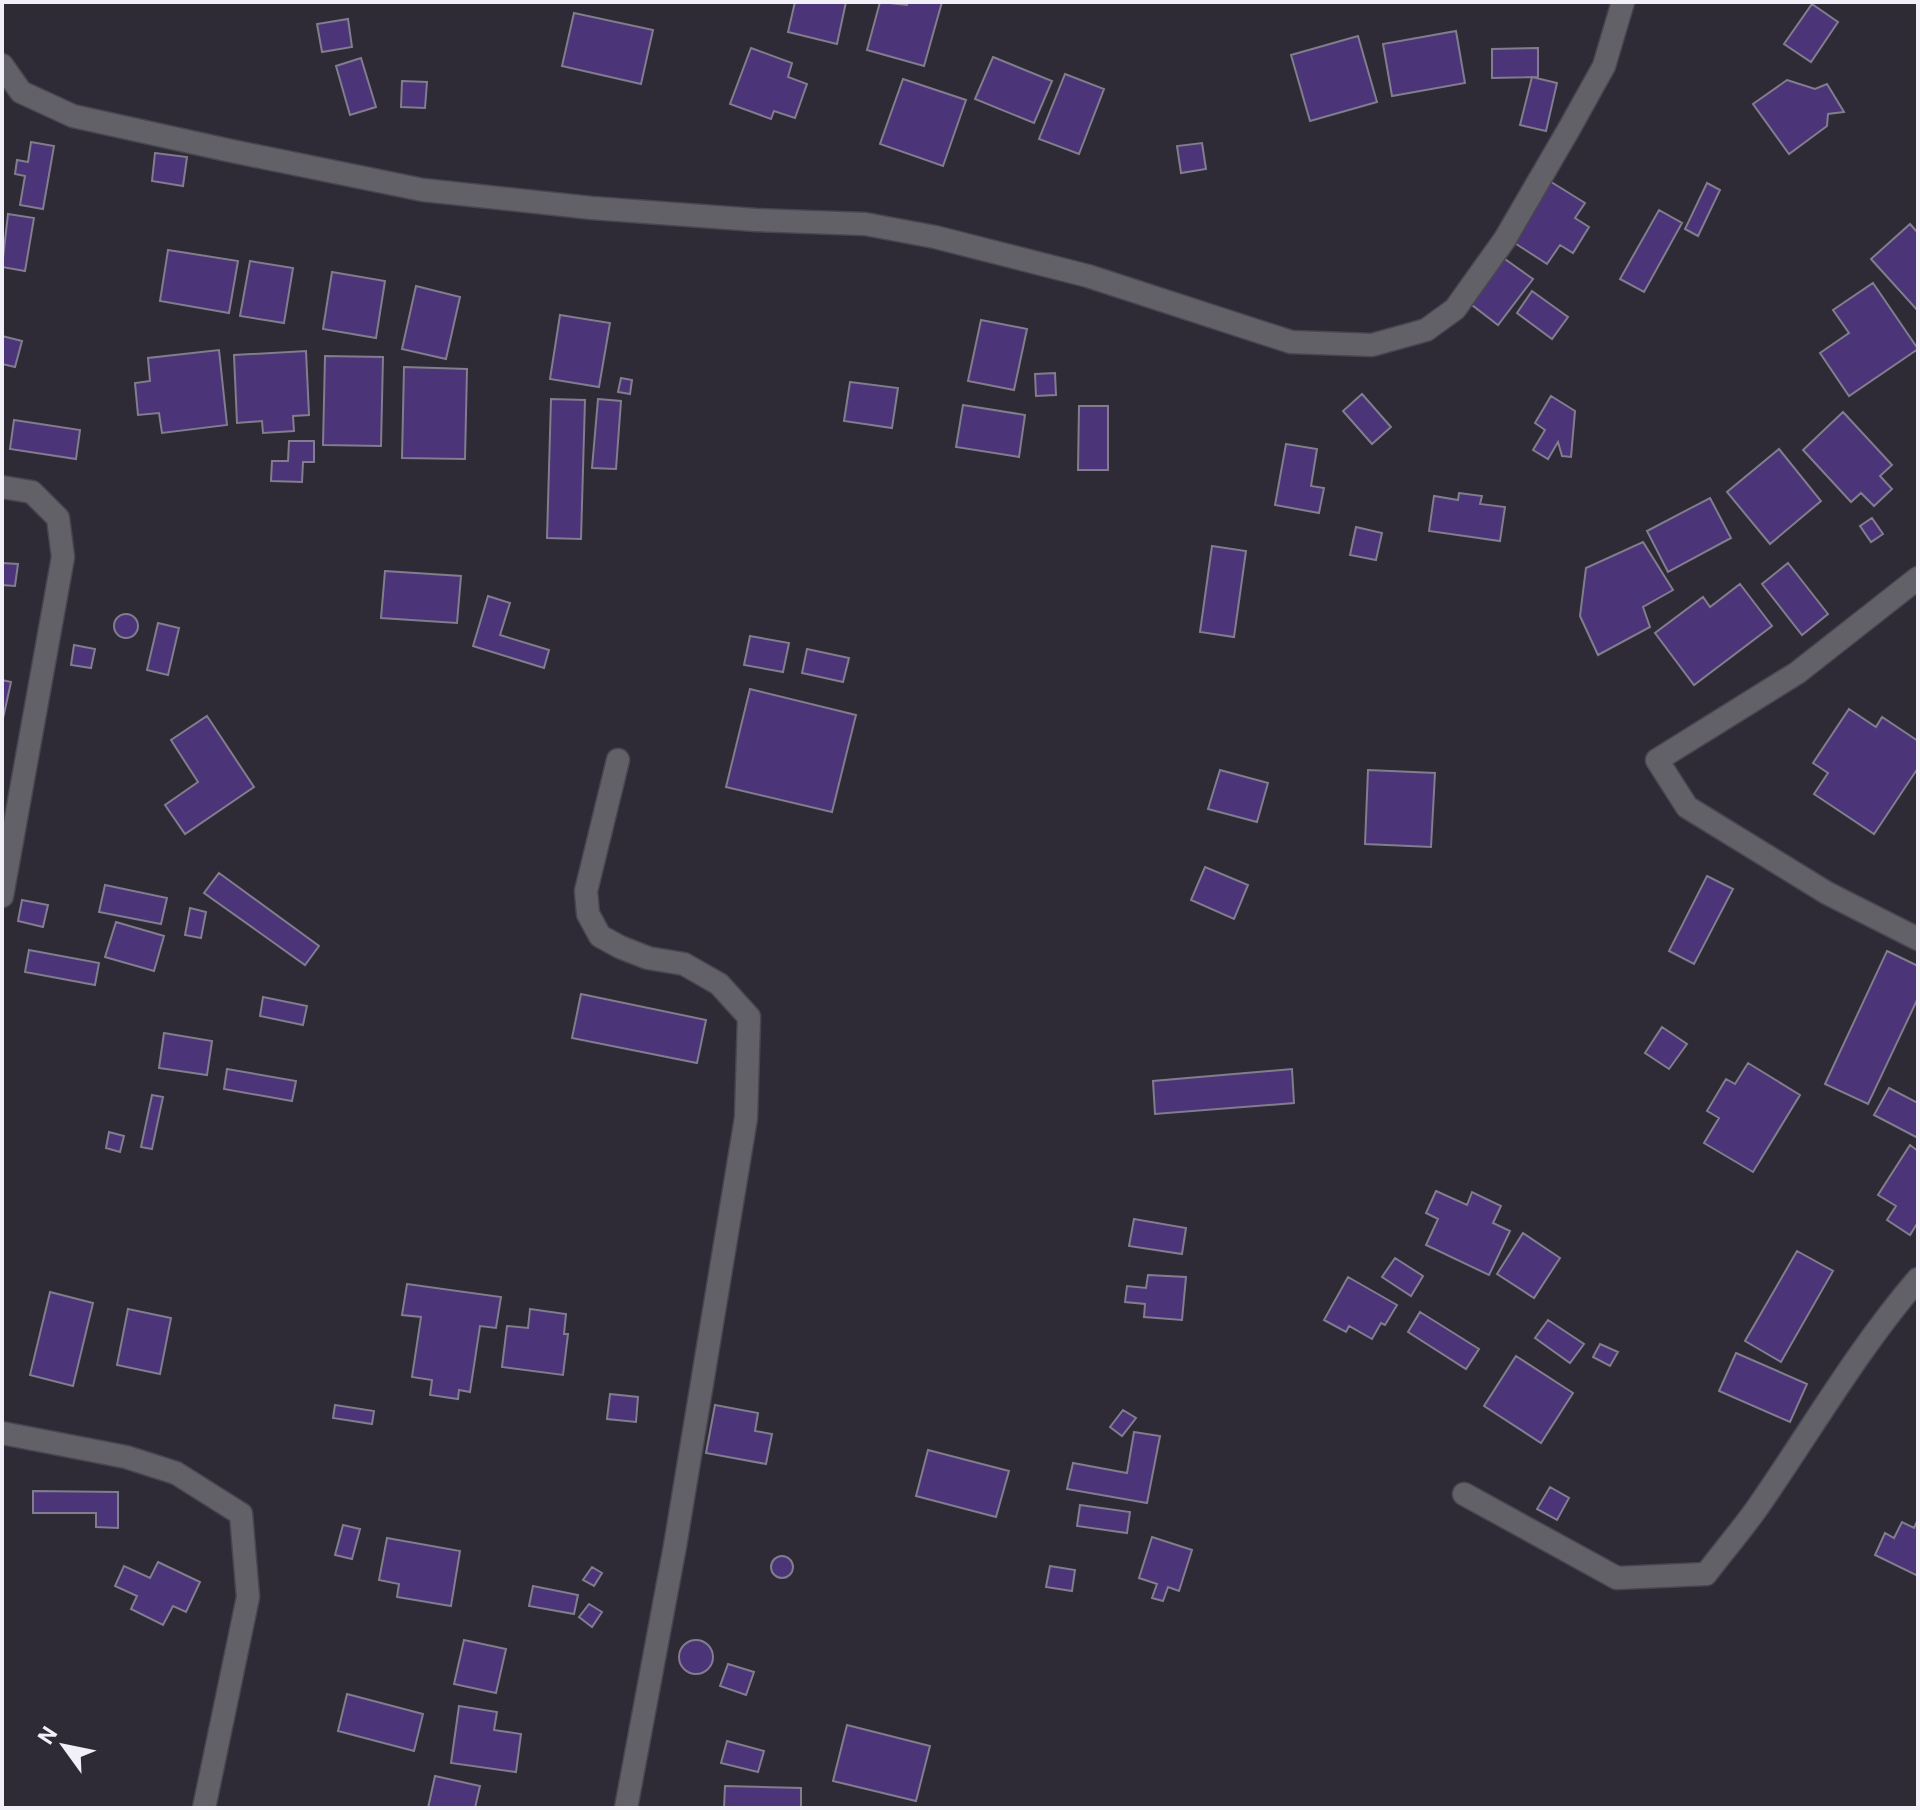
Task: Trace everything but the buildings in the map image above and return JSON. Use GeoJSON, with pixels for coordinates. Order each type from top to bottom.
{"type":"FeatureCollection","features":[{"type":"Feature","properties":{"kind":"street"},"geometry":{"type":"LineString","coordinates":[[2,65],[21,92],[73,116],[258,157],[423,190],[742,219],[865,224],[935,237],[1088,276],[1291,342],[1372,345],[1426,330],[1455,309],[1505,239],[1604,66],[1623,2]]}},
{"type":"Feature","properties":{"kind":"street"},"geometry":{"type":"LineString","coordinates":[[2,487],[32,492],[58,518],[63,557],[2,896]]}},
{"type":"Feature","properties":{"kind":"street"},"geometry":{"type":"LineString","coordinates":[[1918,578],[1797,673],[1657,760],[1687,807],[1827,893],[1918,939]]}},
{"type":"Feature","properties":{"kind":"street"},"geometry":{"type":"LineString","coordinates":[[618,760],[586,891],[588,914],[600,936],[648,958],[684,964],[719,984],[749,1017],[746,1118],[675,1546],[626,1808]]}},
{"type":"Feature","properties":{"kind":"street"},"geometry":{"type":"LineString","coordinates":[[1464,1494],[1617,1578],[1706,1574],[1753,1514],[1857,1360],[1918,1280]]}},
{"type":"Feature","properties":{"kind":"street"},"geometry":{"type":"LineString","coordinates":[[2,1433],[126,1457],[176,1473],[241,1514],[248,1597],[204,1808]]}}]}
